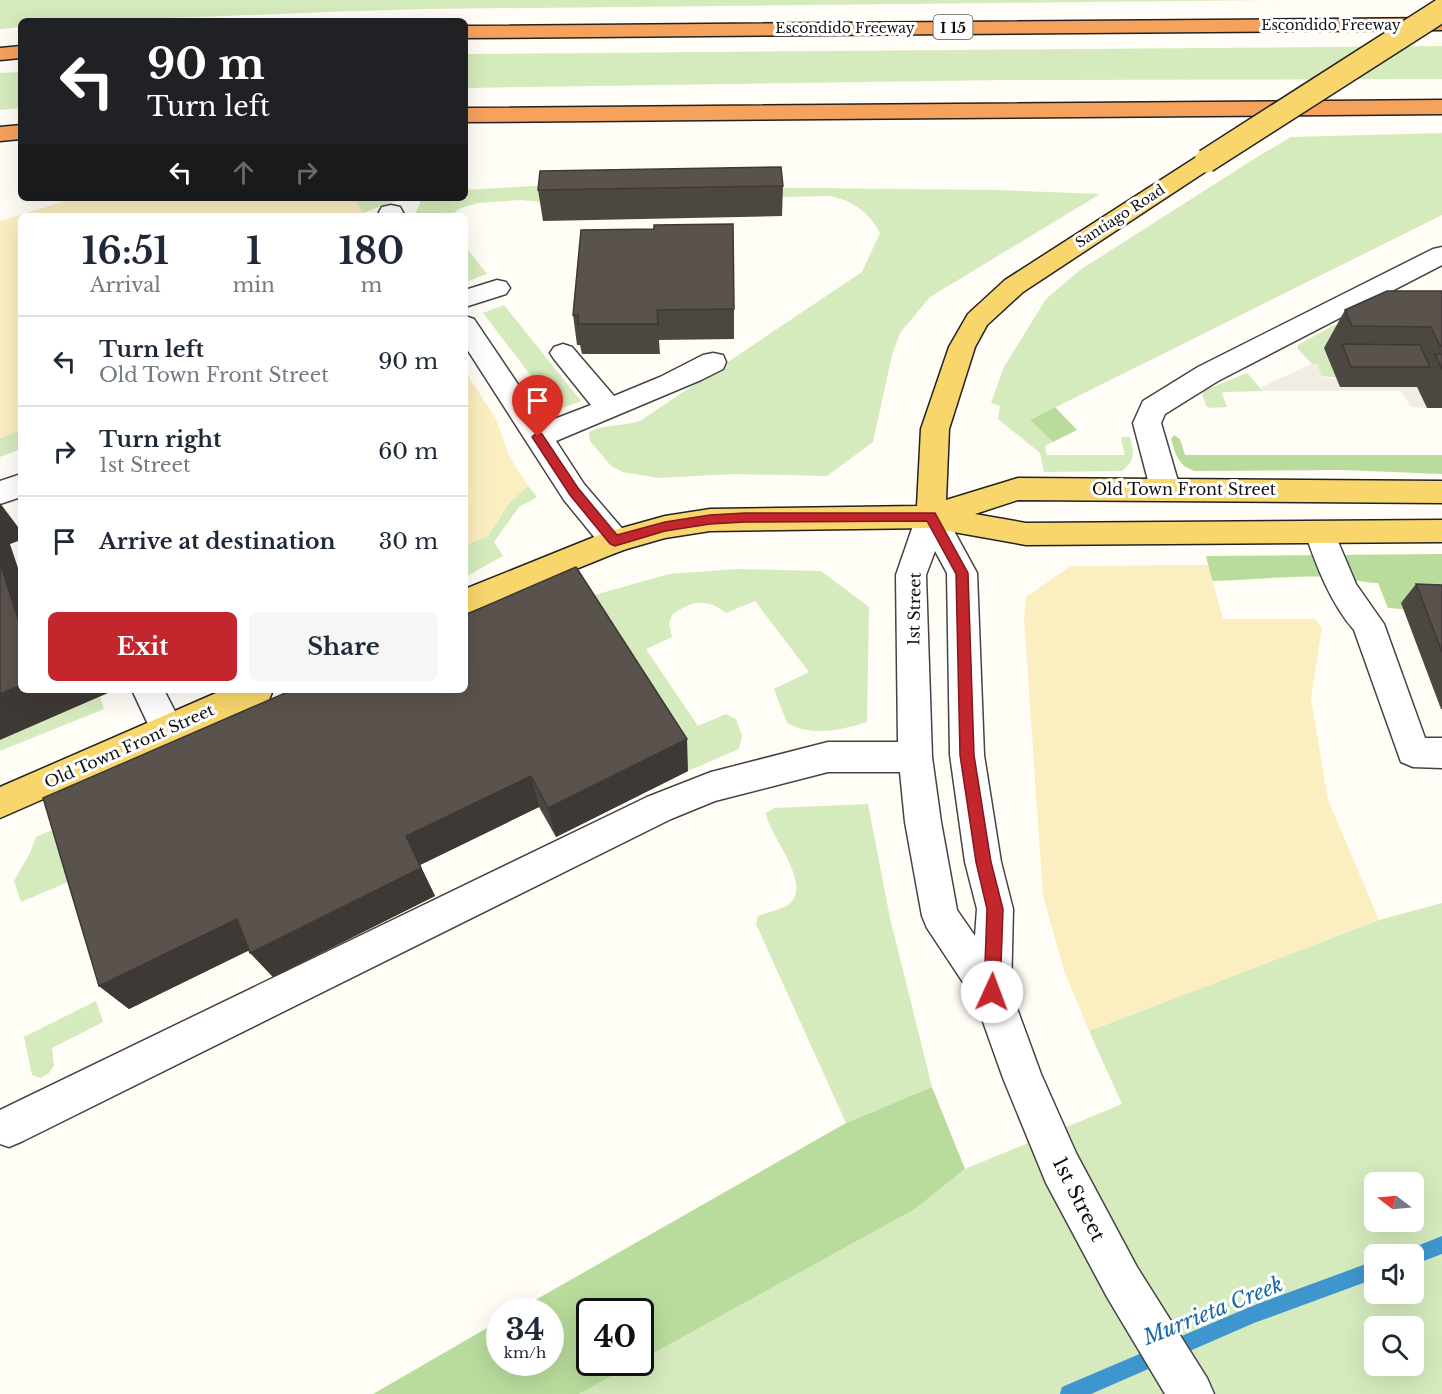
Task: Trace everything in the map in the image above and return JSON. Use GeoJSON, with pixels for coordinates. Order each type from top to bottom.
{"type":"FeatureCollection","features":[{"type":"Feature","properties":{"kind":"highway","name":"Escondido Freeway"},"geometry":{"type":"LineString","coordinates":[[468,32],[1442,24]]}},
{"type":"Feature","properties":{"kind":"highway"},"geometry":{"type":"LineString","coordinates":[[0,54],[18,52]]}},
{"type":"Feature","properties":{"kind":"highway"},"geometry":{"type":"LineString","coordinates":[[468,115],[1442,107]]}},
{"type":"Feature","properties":{"kind":"highway"},"geometry":{"type":"LineString","coordinates":[[0,134],[18,132]]}},
{"type":"Feature","properties":{"kind":"main road","name":"Santiago Road"},"geometry":{"type":"LineString","coordinates":[[931,517],[935,429],[962,347],[978,320],[1014,286],[1442,10]]}},
{"type":"Feature","properties":{"kind":"main road","name":"Old Town Front Street"},"geometry":{"type":"LineString","coordinates":[[931,517],[1018,489],[1165,488],[1442,492]]}},
{"type":"Feature","properties":{"kind":"main road","name":"Old Town Front Street"},"geometry":{"type":"LineString","coordinates":[[468,601],[615,541],[665,527],[745,517],[931,517],[1026,534],[1442,531]]}},
{"type":"Feature","properties":{"kind":"main road","name":"Old Town Front Street"},"geometry":{"type":"LineString","coordinates":[[0,803],[250,693]]}},
{"type":"Feature","properties":{"kind":"street"},"geometry":{"type":"LineString","coordinates":[[1165,488],[1147,423],[1153,408],[1208,374],[1442,255]]}},
{"type":"Feature","properties":{"kind":"street"},"geometry":{"type":"LineString","coordinates":[[468,298],[497,288]]}},
{"type":"Feature","properties":{"kind":"street"},"geometry":{"type":"LineString","coordinates":[[1324,315],[1377,316]]}},
{"type":"Feature","properties":{"kind":"street"},"geometry":{"type":"LineString","coordinates":[[468,330],[574,492],[615,541]]}},
{"type":"Feature","properties":{"kind":"street"},"geometry":{"type":"LineString","coordinates":[[563,353],[609,408]]}},
{"type":"Feature","properties":{"kind":"street"},"geometry":{"type":"LineString","coordinates":[[538,437],[656,392],[713,362]]}},
{"type":"Feature","properties":{"kind":"street"},"geometry":{"type":"LineString","coordinates":[[0,493],[18,486]]}},
{"type":"Feature","properties":{"kind":"street","name":"1st Street"},"geometry":{"type":"LineString","coordinates":[[931,517],[911,575],[915,757],[923,822],[940,916],[992,992],[1023,1078],[1061,1168],[1122,1282],[1191,1394]]}},
{"type":"Feature","properties":{"kind":"street","name":"1st Street"},"geometry":{"type":"LineString","coordinates":[[931,517],[962,573],[967,755],[983,862],[995,909],[992,992]]}},
{"type":"Feature","properties":{"kind":"street"},"geometry":{"type":"LineString","coordinates":[[1320,533],[1335,577],[1356,611],[1368,624],[1413,752],[1442,753]]}},
{"type":"Feature","properties":{"kind":"street"},"geometry":{"type":"LineString","coordinates":[[149,693],[167,729]]}},
{"type":"Feature","properties":{"kind":"street"},"geometry":{"type":"LineString","coordinates":[[9,1127],[659,808],[701,791],[756,774],[828,757],[915,757]]}},
{"type":"Feature","properties":{"kind":"green space"},"geometry":{"type":"Polygon","coordinates":[[[0,0],[1283,0],[426,9],[177,18],[18,18],[18,27],[0,29],[0,0]]]}},
{"type":"Feature","properties":{"kind":"green space"},"geometry":{"type":"Polygon","coordinates":[[[1442,46],[1442,79],[1006,80],[468,88],[468,54],[1442,46]]]}},
{"type":"Feature","properties":{"kind":"green space"},"geometry":{"type":"Polygon","coordinates":[[[18,72],[18,108],[0,110],[0,73],[18,72]]]}},
{"type":"Feature","properties":{"kind":"green space"},"geometry":{"type":"Polygon","coordinates":[[[1442,133],[1442,215],[1030,420],[1053,442],[1045,446],[1047,455],[1125,455],[1121,439],[1130,437],[1133,456],[1122,471],[1044,472],[1040,453],[998,419],[1000,406],[991,403],[1004,367],[1046,299],[1080,270],[1291,137],[1442,133]]]}},
{"type":"Feature","properties":{"kind":"green space"},"geometry":{"type":"Polygon","coordinates":[[[547,185],[998,190],[1100,194],[930,297],[900,333],[892,355],[873,442],[827,476],[734,474],[658,478],[623,472],[611,466],[590,441],[589,432],[602,427],[640,421],[862,272],[880,233],[876,226],[859,208],[829,196],[544,202],[520,200],[478,203],[461,208],[454,213],[416,212],[420,201],[468,201],[468,190],[547,185]]]}},
{"type":"Feature","properties":{"kind":"green space"},"geometry":{"type":"Polygon","coordinates":[[[355,201],[395,201],[363,213],[355,201]]]}},
{"type":"Feature","properties":{"kind":"green space"},"geometry":{"type":"Polygon","coordinates":[[[468,250],[487,274],[468,281],[468,250]]]}},
{"type":"Feature","properties":{"kind":"green space"},"geometry":{"type":"Polygon","coordinates":[[[504,305],[581,401],[557,410],[483,313],[504,305]]]}},
{"type":"Feature","properties":{"kind":"green space"},"geometry":{"type":"Polygon","coordinates":[[[1334,325],[1343,325],[1336,378],[1321,376],[1317,364],[1312,364],[1297,348],[1298,345],[1334,325]]]}},
{"type":"Feature","properties":{"kind":"green space"},"geometry":{"type":"Polygon","coordinates":[[[1247,373],[1263,391],[1225,392],[1222,393],[1227,407],[1210,408],[1206,406],[1202,394],[1205,390],[1247,373]]]}},
{"type":"Feature","properties":{"kind":"green space"},"geometry":{"type":"Polygon","coordinates":[[[1055,407],[1077,430],[1053,442],[1030,420],[1055,407]]]}},
{"type":"Feature","properties":{"kind":"green space"},"geometry":{"type":"Polygon","coordinates":[[[18,431],[18,450],[0,457],[0,438],[18,431]]]}},
{"type":"Feature","properties":{"kind":"green space"},"geometry":{"type":"Polygon","coordinates":[[[1174,435],[1180,439],[1185,455],[1442,455],[1442,474],[1343,470],[1195,471],[1189,469],[1178,459],[1171,439],[1174,435]]]}},
{"type":"Feature","properties":{"kind":"green space"},"geometry":{"type":"Polygon","coordinates":[[[528,486],[537,497],[519,507],[494,542],[503,556],[468,575],[468,544],[488,536],[509,503],[528,486]]]}},
{"type":"Feature","properties":{"kind":"green space"},"geometry":{"type":"Polygon","coordinates":[[[1442,554],[1442,612],[1388,608],[1378,583],[1341,578],[1305,577],[1212,581],[1206,556],[1442,554]]]}},
{"type":"Feature","properties":{"kind":"green space"},"geometry":{"type":"Polygon","coordinates":[[[737,569],[821,571],[869,607],[867,722],[827,731],[806,730],[787,723],[774,689],[809,672],[755,601],[726,613],[706,603],[692,604],[672,615],[669,624],[672,637],[646,649],[698,726],[726,714],[736,719],[742,736],[739,749],[688,771],[591,596],[669,574],[737,569]]]}},
{"type":"Feature","properties":{"kind":"green space"},"geometry":{"type":"Polygon","coordinates":[[[359,695],[87,874],[21,902],[14,881],[36,837],[359,695]]]}},
{"type":"Feature","properties":{"kind":"green space"},"geometry":{"type":"Polygon","coordinates":[[[100,697],[104,709],[0,751],[0,740],[100,697]]]}},
{"type":"Feature","properties":{"kind":"green space"},"geometry":{"type":"Polygon","coordinates":[[[868,804],[890,918],[932,1087],[846,1123],[756,924],[758,916],[788,905],[795,896],[796,885],[788,860],[766,813],[774,808],[868,804]]]}},
{"type":"Feature","properties":{"kind":"green space"},"geometry":{"type":"Polygon","coordinates":[[[1442,903],[1442,1394],[579,1394],[612,1376],[654,1376],[654,1353],[915,1209],[965,1169],[1122,1104],[1089,1031],[1379,920],[1442,903]]]}},
{"type":"Feature","properties":{"kind":"green space"},"geometry":{"type":"Polygon","coordinates":[[[96,1001],[103,1022],[52,1048],[54,1066],[49,1073],[40,1078],[32,1075],[24,1037],[96,1001]]]}},
{"type":"Feature","properties":{"kind":"green space"},"geometry":{"type":"Polygon","coordinates":[[[932,1087],[965,1169],[915,1209],[654,1353],[654,1298],[576,1298],[576,1376],[612,1376],[579,1394],[373,1394],[486,1329],[486,1376],[564,1376],[564,1298],[539,1298],[846,1123],[932,1087]]]}},
{"type":"Feature","properties":{"kind":"sand"},"geometry":{"type":"Polygon","coordinates":[[[66,201],[355,201],[363,213],[26,213],[66,201]]]}},
{"type":"Feature","properties":{"kind":"sand"},"geometry":{"type":"Polygon","coordinates":[[[18,216],[18,431],[0,438],[0,221],[18,216]]]}},
{"type":"Feature","properties":{"kind":"sand"},"geometry":{"type":"Polygon","coordinates":[[[468,376],[496,419],[509,456],[528,486],[509,503],[488,536],[468,544],[468,376]]]}},
{"type":"Feature","properties":{"kind":"sand"},"geometry":{"type":"Polygon","coordinates":[[[1208,565],[1223,619],[1315,619],[1322,628],[1311,698],[1328,800],[1379,920],[1089,1031],[1064,971],[1043,895],[1024,619],[1026,597],[1071,566],[1208,565]]]}},
{"type":"Feature","properties":{"kind":"shaded area"},"geometry":{"type":"Polygon","coordinates":[[[1312,364],[1317,364],[1321,376],[1326,378],[1417,387],[1427,408],[1411,407],[1401,391],[1263,391],[1261,387],[1312,364]]]}},
{"type":"Feature","properties":{"kind":"building"},"geometry":{"type":"Polygon","coordinates":[[[781,167],[783,186],[538,190],[540,171],[781,167]]]}},
{"type":"Feature","properties":{"kind":"building"},"geometry":{"type":"Polygon","coordinates":[[[733,224],[734,309],[657,310],[658,324],[578,324],[578,315],[573,315],[581,230],[654,229],[654,225],[733,224]]]}},
{"type":"Feature","properties":{"kind":"building"},"geometry":{"type":"Polygon","coordinates":[[[1387,291],[1442,291],[1442,346],[1431,327],[1352,326],[1345,310],[1387,291]]]}},
{"type":"Feature","properties":{"kind":"building"},"geometry":{"type":"Polygon","coordinates":[[[1342,344],[1420,345],[1430,367],[1351,367],[1342,344]]]}},
{"type":"Feature","properties":{"kind":"building"},"geometry":{"type":"Polygon","coordinates":[[[1435,354],[1442,354],[1442,369],[1435,354]]]}},
{"type":"Feature","properties":{"kind":"building"},"geometry":{"type":"Polygon","coordinates":[[[0,563],[18,619],[18,686],[0,694],[0,563]]]}},
{"type":"Feature","properties":{"kind":"building"},"geometry":{"type":"Polygon","coordinates":[[[576,567],[687,739],[548,808],[531,776],[406,836],[421,868],[250,953],[237,919],[99,986],[43,798],[285,693],[468,693],[468,614],[576,567]]]}},
{"type":"Feature","properties":{"kind":"building"},"geometry":{"type":"Polygon","coordinates":[[[1416,584],[1442,585],[1442,652],[1416,584]]]}},
{"type":"Feature","properties":{"kind":"waterway","name":"Murrieta Creek"},"geometry":{"type":"LineString","coordinates":[[1424,1252],[1442,1245]]}},
{"type":"Feature","properties":{"kind":"waterway","name":"Murrieta Creek"},"geometry":{"type":"LineString","coordinates":[[1069,1394],[1252,1315],[1364,1274]]}},
{"type":"Feature","properties":{"kind":"route"},"geometry":{"type":"LineString","coordinates":[[538,437],[574,492],[615,541],[665,527],[745,517],[931,517],[962,573],[967,755],[983,862],[995,909],[992,992]]}}]}
